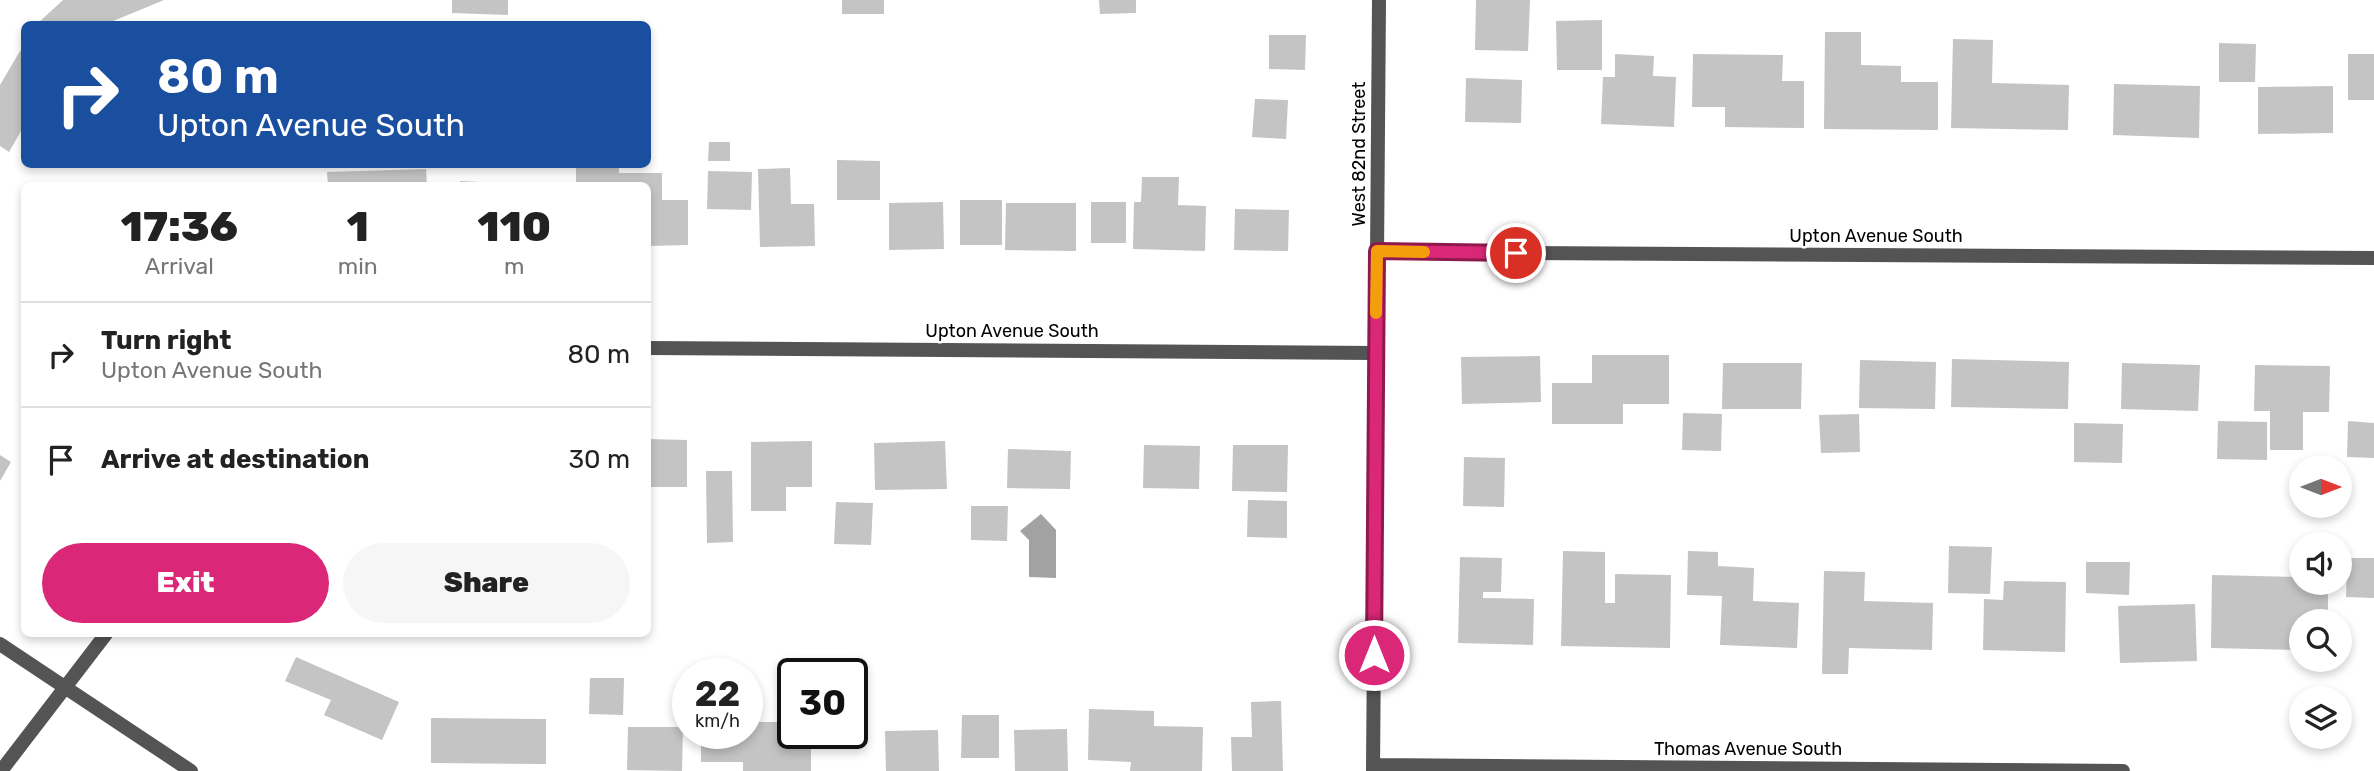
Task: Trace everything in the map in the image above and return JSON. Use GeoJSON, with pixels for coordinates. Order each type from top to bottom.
{"type":"FeatureCollection","features":[{"type":"Feature","properties":{"kind":"street","name":"West 82nd Street"},"geometry":{"type":"LineString","coordinates":[[1373,768],[1379,0]]}},
{"type":"Feature","properties":{"kind":"street","name":"Upton Avenue South"},"geometry":{"type":"LineString","coordinates":[[1377,251],[2374,258]]}},
{"type":"Feature","properties":{"kind":"street","name":"Upton Avenue South"},"geometry":{"type":"LineString","coordinates":[[651,348],[1376,353]]}},
{"type":"Feature","properties":{"kind":"street"},"geometry":{"type":"LineString","coordinates":[[1,771],[104,637]]}},
{"type":"Feature","properties":{"kind":"street"},"geometry":{"type":"LineString","coordinates":[[0,644],[191,771]]}},
{"type":"Feature","properties":{"kind":"street","name":"Thomas Avenue South"},"geometry":{"type":"LineString","coordinates":[[1373,768],[2123,771]]}},
{"type":"Feature","properties":{"kind":"shaded area"},"geometry":{"type":"Polygon","coordinates":[[[1041,514],[1056,530],[1056,578],[1029,577],[1029,540],[1020,531],[1041,514]]]}},
{"type":"Feature","properties":{"kind":"building"},"geometry":{"type":"Polygon","coordinates":[[[63,0],[164,0],[113,21],[40,21],[63,0]]]}},
{"type":"Feature","properties":{"kind":"building"},"geometry":{"type":"Polygon","coordinates":[[[452,0],[508,0],[508,15],[452,13],[452,0]]]}},
{"type":"Feature","properties":{"kind":"building"},"geometry":{"type":"Polygon","coordinates":[[[842,0],[884,0],[884,14],[842,14],[842,0]]]}},
{"type":"Feature","properties":{"kind":"building"},"geometry":{"type":"Polygon","coordinates":[[[1099,0],[1136,0],[1136,13],[1100,14],[1099,0]]]}},
{"type":"Feature","properties":{"kind":"building"},"geometry":{"type":"Polygon","coordinates":[[[1476,0],[1530,0],[1528,51],[1475,50],[1476,0]]]}},
{"type":"Feature","properties":{"kind":"building"},"geometry":{"type":"Polygon","coordinates":[[[1602,20],[1602,70],[1557,70],[1556,21],[1602,20]]]}},
{"type":"Feature","properties":{"kind":"building"},"geometry":{"type":"Polygon","coordinates":[[[1825,32],[1861,32],[1861,65],[1901,66],[1901,82],[1938,82],[1938,130],[1824,129],[1825,32]]]}},
{"type":"Feature","properties":{"kind":"building"},"geometry":{"type":"Polygon","coordinates":[[[1269,35],[1306,35],[1305,70],[1269,69],[1269,35]]]}},
{"type":"Feature","properties":{"kind":"building"},"geometry":{"type":"Polygon","coordinates":[[[1953,39],[1993,40],[1992,83],[2069,85],[2068,130],[1951,128],[1953,39]]]}},
{"type":"Feature","properties":{"kind":"building"},"geometry":{"type":"Polygon","coordinates":[[[2219,43],[2256,44],[2255,82],[2219,82],[2219,43]]]}},
{"type":"Feature","properties":{"kind":"building"},"geometry":{"type":"Polygon","coordinates":[[[20,51],[21,131],[9,152],[0,146],[0,85],[20,51]]]}},
{"type":"Feature","properties":{"kind":"building"},"geometry":{"type":"Polygon","coordinates":[[[1615,54],[1654,56],[1653,76],[1676,77],[1674,127],[1601,124],[1603,77],[1615,77],[1615,54]]]}},
{"type":"Feature","properties":{"kind":"building"},"geometry":{"type":"Polygon","coordinates":[[[1693,54],[1783,55],[1782,81],[1804,81],[1804,128],[1725,127],[1725,107],[1692,107],[1693,54]]]}},
{"type":"Feature","properties":{"kind":"building"},"geometry":{"type":"Polygon","coordinates":[[[2348,54],[2374,54],[2374,100],[2348,100],[2348,54]]]}},
{"type":"Feature","properties":{"kind":"building"},"geometry":{"type":"Polygon","coordinates":[[[1466,78],[1522,80],[1521,123],[1465,122],[1466,78]]]}},
{"type":"Feature","properties":{"kind":"building"},"geometry":{"type":"Polygon","coordinates":[[[2114,84],[2200,86],[2199,138],[2113,135],[2114,84]]]}},
{"type":"Feature","properties":{"kind":"building"},"geometry":{"type":"Polygon","coordinates":[[[2333,86],[2333,133],[2258,134],[2258,87],[2333,86]]]}},
{"type":"Feature","properties":{"kind":"building"},"geometry":{"type":"Polygon","coordinates":[[[1255,99],[1288,100],[1286,139],[1252,137],[1255,99]]]}},
{"type":"Feature","properties":{"kind":"building"},"geometry":{"type":"Polygon","coordinates":[[[709,142],[730,142],[730,161],[708,161],[709,142]]]}},
{"type":"Feature","properties":{"kind":"building"},"geometry":{"type":"Polygon","coordinates":[[[837,160],[880,161],[880,200],[837,200],[837,160]]]}},
{"type":"Feature","properties":{"kind":"building"},"geometry":{"type":"Polygon","coordinates":[[[576,168],[619,168],[619,173],[662,173],[662,200],[688,200],[688,245],[651,246],[651,182],[576,182],[576,168]]]}},
{"type":"Feature","properties":{"kind":"building"},"geometry":{"type":"Polygon","coordinates":[[[790,168],[791,204],[814,204],[815,246],[760,247],[758,169],[790,168]]]}},
{"type":"Feature","properties":{"kind":"building"},"geometry":{"type":"Polygon","coordinates":[[[426,169],[427,182],[328,182],[327,172],[426,169]]]}},
{"type":"Feature","properties":{"kind":"building"},"geometry":{"type":"Polygon","coordinates":[[[708,171],[752,172],[751,210],[707,209],[708,171]]]}},
{"type":"Feature","properties":{"kind":"building"},"geometry":{"type":"Polygon","coordinates":[[[1142,177],[1179,177],[1178,205],[1206,206],[1205,251],[1133,249],[1134,202],[1141,202],[1142,177]]]}},
{"type":"Feature","properties":{"kind":"building"},"geometry":{"type":"Polygon","coordinates":[[[960,200],[1002,200],[1002,245],[960,245],[960,200]]]}},
{"type":"Feature","properties":{"kind":"building"},"geometry":{"type":"Polygon","coordinates":[[[943,202],[944,249],[889,250],[889,203],[943,202]]]}},
{"type":"Feature","properties":{"kind":"building"},"geometry":{"type":"Polygon","coordinates":[[[1091,202],[1126,202],[1126,243],[1091,243],[1091,202]]]}},
{"type":"Feature","properties":{"kind":"building"},"geometry":{"type":"Polygon","coordinates":[[[1006,203],[1076,203],[1076,251],[1005,250],[1006,203]]]}},
{"type":"Feature","properties":{"kind":"building"},"geometry":{"type":"Polygon","coordinates":[[[1235,209],[1289,210],[1288,251],[1234,250],[1235,209]]]}},
{"type":"Feature","properties":{"kind":"building"},"geometry":{"type":"Polygon","coordinates":[[[1592,355],[1669,355],[1669,404],[1623,404],[1623,424],[1552,424],[1552,383],[1592,383],[1592,355]]]}},
{"type":"Feature","properties":{"kind":"building"},"geometry":{"type":"Polygon","coordinates":[[[1540,356],[1541,402],[1462,404],[1461,357],[1540,356]]]}},
{"type":"Feature","properties":{"kind":"building"},"geometry":{"type":"Polygon","coordinates":[[[1952,359],[2069,362],[2068,409],[1951,407],[1952,359]]]}},
{"type":"Feature","properties":{"kind":"building"},"geometry":{"type":"Polygon","coordinates":[[[1860,360],[1936,362],[1935,409],[1859,408],[1860,360]]]}},
{"type":"Feature","properties":{"kind":"building"},"geometry":{"type":"Polygon","coordinates":[[[1723,363],[1802,363],[1801,409],[1722,409],[1723,363]]]}},
{"type":"Feature","properties":{"kind":"building"},"geometry":{"type":"Polygon","coordinates":[[[2122,363],[2200,365],[2198,411],[2121,409],[2122,363]]]}},
{"type":"Feature","properties":{"kind":"building"},"geometry":{"type":"Polygon","coordinates":[[[2255,365],[2330,366],[2329,412],[2303,412],[2303,450],[2270,450],[2270,411],[2254,411],[2255,365]]]}},
{"type":"Feature","properties":{"kind":"building"},"geometry":{"type":"Polygon","coordinates":[[[1683,413],[1722,414],[1721,451],[1682,450],[1683,413]]]}},
{"type":"Feature","properties":{"kind":"building"},"geometry":{"type":"Polygon","coordinates":[[[1859,414],[1860,452],[1821,453],[1819,415],[1859,414]]]}},
{"type":"Feature","properties":{"kind":"building"},"geometry":{"type":"Polygon","coordinates":[[[2218,421],[2267,422],[2267,460],[2217,459],[2218,421]]]}},
{"type":"Feature","properties":{"kind":"building"},"geometry":{"type":"Polygon","coordinates":[[[2348,421],[2374,423],[2374,458],[2347,455],[2348,421]]]}},
{"type":"Feature","properties":{"kind":"building"},"geometry":{"type":"Polygon","coordinates":[[[2074,423],[2123,424],[2122,463],[2074,462],[2074,423]]]}},
{"type":"Feature","properties":{"kind":"building"},"geometry":{"type":"Polygon","coordinates":[[[651,439],[687,440],[687,487],[651,487],[651,439]]]}},
{"type":"Feature","properties":{"kind":"building"},"geometry":{"type":"Polygon","coordinates":[[[812,441],[812,487],[786,487],[786,511],[751,511],[751,442],[812,441]]]}},
{"type":"Feature","properties":{"kind":"building"},"geometry":{"type":"Polygon","coordinates":[[[945,441],[947,489],[875,490],[874,443],[945,441]]]}},
{"type":"Feature","properties":{"kind":"building"},"geometry":{"type":"Polygon","coordinates":[[[1144,445],[1200,446],[1199,489],[1143,488],[1144,445]]]}},
{"type":"Feature","properties":{"kind":"building"},"geometry":{"type":"Polygon","coordinates":[[[1233,445],[1288,445],[1287,492],[1232,491],[1233,445]]]}},
{"type":"Feature","properties":{"kind":"building"},"geometry":{"type":"Polygon","coordinates":[[[1008,449],[1071,451],[1070,489],[1007,488],[1008,449]]]}},
{"type":"Feature","properties":{"kind":"building"},"geometry":{"type":"Polygon","coordinates":[[[0,455],[11,462],[0,481],[0,455]]]}},
{"type":"Feature","properties":{"kind":"building"},"geometry":{"type":"Polygon","coordinates":[[[1464,457],[1505,458],[1504,507],[1463,506],[1464,457]]]}},
{"type":"Feature","properties":{"kind":"building"},"geometry":{"type":"Polygon","coordinates":[[[706,471],[732,471],[733,542],[707,543],[706,471]]]}},
{"type":"Feature","properties":{"kind":"building"},"geometry":{"type":"Polygon","coordinates":[[[1248,500],[1287,501],[1287,538],[1247,537],[1248,500]]]}},
{"type":"Feature","properties":{"kind":"building"},"geometry":{"type":"Polygon","coordinates":[[[836,502],[873,503],[871,545],[834,544],[836,502]]]}},
{"type":"Feature","properties":{"kind":"building"},"geometry":{"type":"Polygon","coordinates":[[[971,506],[1008,506],[1007,541],[971,540],[971,506]]]}},
{"type":"Feature","properties":{"kind":"building"},"geometry":{"type":"Polygon","coordinates":[[[1949,546],[1992,547],[1990,594],[1948,593],[1949,546]]]}},
{"type":"Feature","properties":{"kind":"building"},"geometry":{"type":"Polygon","coordinates":[[[1563,551],[1605,552],[1605,603],[1615,603],[1615,574],[1671,575],[1670,648],[1561,646],[1563,551]]]}},
{"type":"Feature","properties":{"kind":"building"},"geometry":{"type":"Polygon","coordinates":[[[1688,551],[1718,552],[1718,566],[1754,568],[1753,601],[1799,603],[1797,648],[1720,645],[1722,596],[1687,595],[1688,551]]]}},
{"type":"Feature","properties":{"kind":"building"},"geometry":{"type":"Polygon","coordinates":[[[1460,557],[1502,558],[1501,592],[1483,592],[1483,598],[1534,599],[1533,645],[1458,643],[1460,557]]]}},
{"type":"Feature","properties":{"kind":"building"},"geometry":{"type":"Polygon","coordinates":[[[2352,558],[2374,558],[2374,598],[2346,597],[2352,595],[2352,558]]]}},
{"type":"Feature","properties":{"kind":"building"},"geometry":{"type":"Polygon","coordinates":[[[2086,562],[2130,562],[2129,595],[2086,593],[2086,562]]]}},
{"type":"Feature","properties":{"kind":"building"},"geometry":{"type":"Polygon","coordinates":[[[1824,571],[1865,572],[1864,601],[1933,603],[1932,650],[1849,648],[1848,674],[1822,674],[1824,571]]]}},
{"type":"Feature","properties":{"kind":"building"},"geometry":{"type":"Polygon","coordinates":[[[2212,575],[2289,577],[2289,595],[2328,595],[2328,609],[2289,609],[2289,650],[2211,648],[2212,575]]]}},
{"type":"Feature","properties":{"kind":"building"},"geometry":{"type":"Polygon","coordinates":[[[2004,581],[2066,582],[2065,652],[1983,650],[1984,599],[2003,600],[2004,581]]]}},
{"type":"Feature","properties":{"kind":"building"},"geometry":{"type":"Polygon","coordinates":[[[2195,604],[2197,661],[2120,663],[2118,606],[2195,604]]]}},
{"type":"Feature","properties":{"kind":"building"},"geometry":{"type":"Polygon","coordinates":[[[296,657],[399,702],[382,740],[324,715],[331,700],[285,681],[296,657]]]}},
{"type":"Feature","properties":{"kind":"building"},"geometry":{"type":"Polygon","coordinates":[[[590,678],[624,678],[623,715],[589,714],[590,678]]]}},
{"type":"Feature","properties":{"kind":"building"},"geometry":{"type":"Polygon","coordinates":[[[1281,701],[1283,771],[1232,771],[1231,737],[1252,737],[1251,702],[1281,701]]]}},
{"type":"Feature","properties":{"kind":"building"},"geometry":{"type":"Polygon","coordinates":[[[1089,709],[1154,711],[1154,726],[1203,727],[1202,771],[1130,771],[1131,762],[1088,760],[1089,709]]]}},
{"type":"Feature","properties":{"kind":"building"},"geometry":{"type":"Polygon","coordinates":[[[962,715],[999,715],[999,758],[961,758],[962,715]]]}},
{"type":"Feature","properties":{"kind":"building"},"geometry":{"type":"Polygon","coordinates":[[[431,718],[546,719],[546,764],[431,763],[431,718]]]}},
{"type":"Feature","properties":{"kind":"building"},"geometry":{"type":"Polygon","coordinates":[[[763,722],[777,722],[777,749],[811,749],[811,771],[743,771],[743,762],[701,762],[701,749],[763,749],[763,722]]]}},
{"type":"Feature","properties":{"kind":"building"},"geometry":{"type":"Polygon","coordinates":[[[628,727],[672,727],[672,749],[682,749],[682,771],[627,770],[628,727]]]}},
{"type":"Feature","properties":{"kind":"building"},"geometry":{"type":"Polygon","coordinates":[[[1067,729],[1068,771],[1015,771],[1014,730],[1067,729]]]}},
{"type":"Feature","properties":{"kind":"building"},"geometry":{"type":"Polygon","coordinates":[[[938,730],[939,771],[886,771],[885,731],[938,730]]]}},
{"type":"Feature","properties":{"kind":"slow traffic"},"geometry":{"type":"LineString","coordinates":[[1376,313],[1377,251],[1424,252]]}},
{"type":"Feature","properties":{"kind":"route"},"geometry":{"type":"LineString","coordinates":[[1374,655],[1377,251],[1516,253]]}}]}
